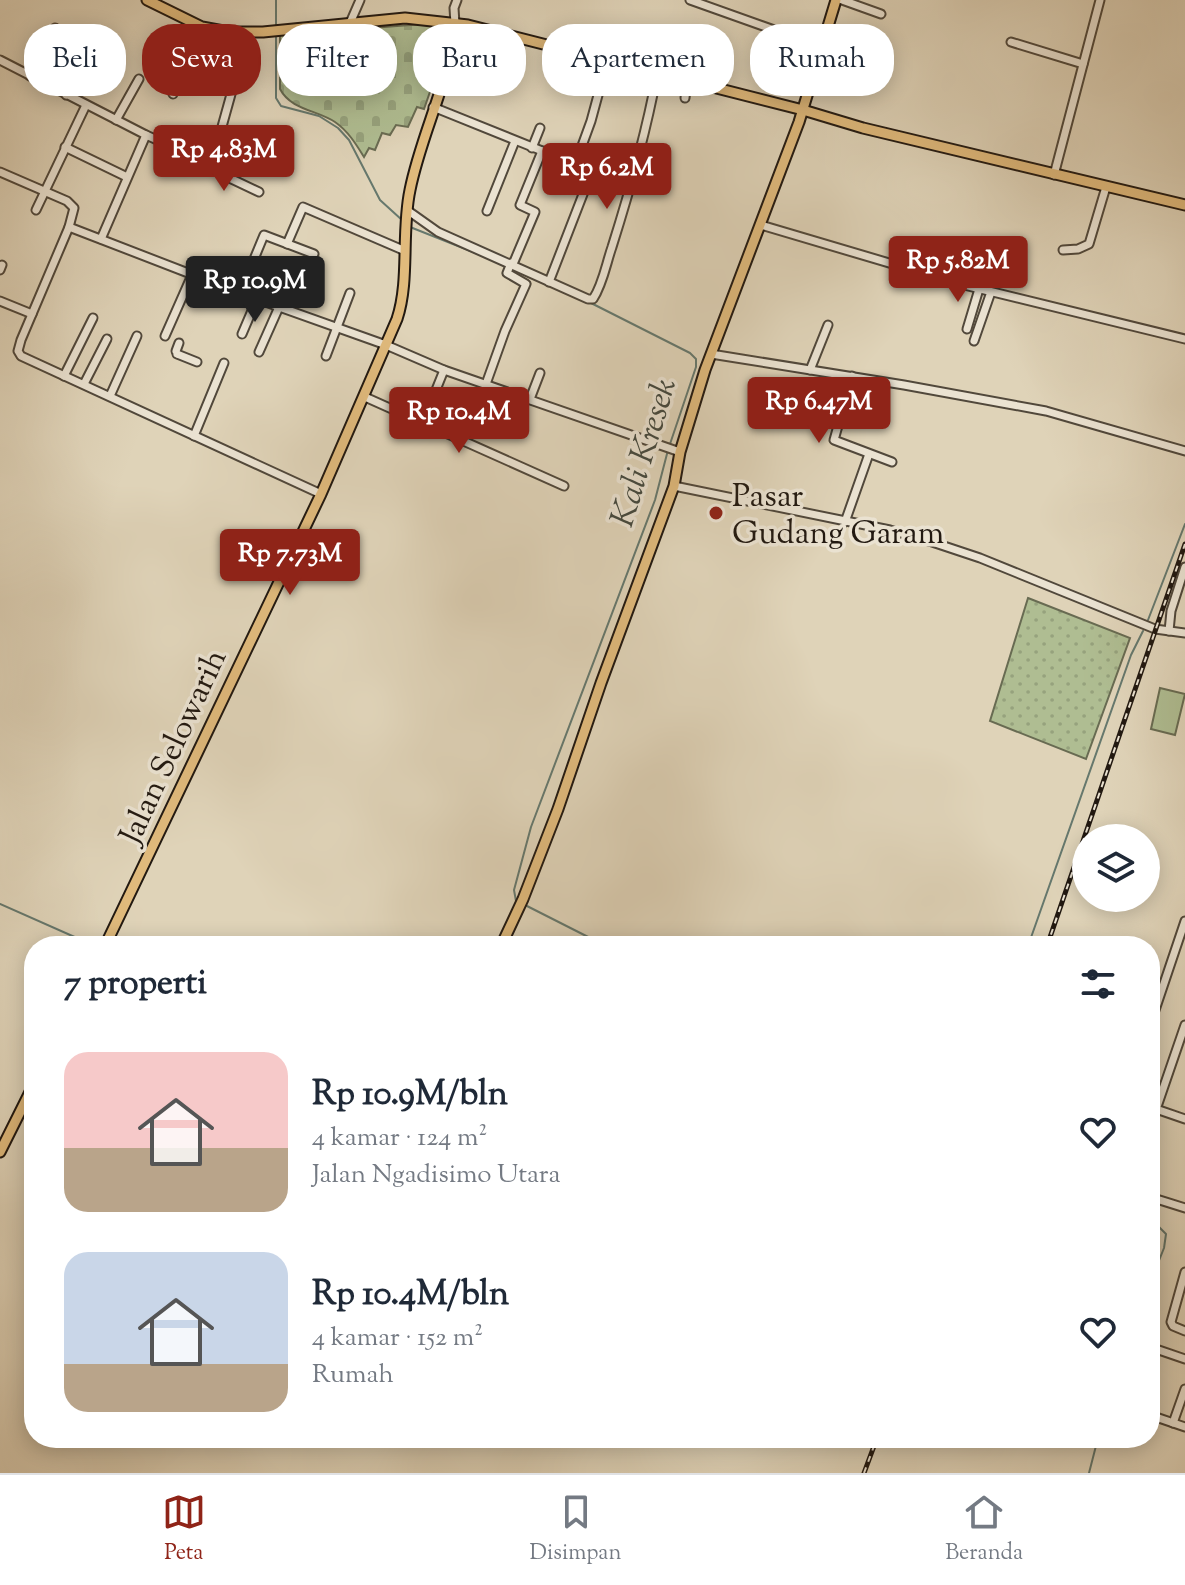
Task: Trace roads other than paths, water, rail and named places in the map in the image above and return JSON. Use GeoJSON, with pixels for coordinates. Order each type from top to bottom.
{"type":"FeatureCollection","features":[{"type":"Feature","properties":{"kind":"main road"},"geometry":{"type":"LineString","coordinates":[[147,0],[162,3],[197,24]]}},
{"type":"Feature","properties":{"kind":"main road"},"geometry":{"type":"LineString","coordinates":[[830,24],[839,0]]}},
{"type":"Feature","properties":{"kind":"main road"},"geometry":{"type":"LineString","coordinates":[[261,32],[405,18],[455,24]]}},
{"type":"Feature","properties":{"kind":"main road"},"geometry":{"type":"LineString","coordinates":[[734,93],[863,128],[1185,205]]}},
{"type":"Feature","properties":{"kind":"main road","name":"Jalan Selowarih"},"geometry":{"type":"LineString","coordinates":[[110,936],[321,494],[400,310],[406,212],[437,96]]}},
{"type":"Feature","properties":{"kind":"main road"},"geometry":{"type":"LineString","coordinates":[[506,936],[522,902],[674,486],[674,450],[807,96]]}},
{"type":"Feature","properties":{"kind":"main road"},"geometry":{"type":"LineString","coordinates":[[0,1152],[24,1104]]}},
{"type":"Feature","properties":{"kind":"street"},"geometry":{"type":"LineString","coordinates":[[350,23],[360,0]]}},
{"type":"Feature","properties":{"kind":"street"},"geometry":{"type":"LineString","coordinates":[[455,24],[457,0]]}},
{"type":"Feature","properties":{"kind":"street"},"geometry":{"type":"LineString","coordinates":[[691,0],[757,24]]}},
{"type":"Feature","properties":{"kind":"street"},"geometry":{"type":"LineString","coordinates":[[723,12],[726,0]]}},
{"type":"Feature","properties":{"kind":"street"},"geometry":{"type":"LineString","coordinates":[[839,0],[881,14]]}},
{"type":"Feature","properties":{"kind":"street"},"geometry":{"type":"LineString","coordinates":[[1054,175],[1100,0]]}},
{"type":"Feature","properties":{"kind":"street"},"geometry":{"type":"LineString","coordinates":[[1011,42],[1083,64]]}},
{"type":"Feature","properties":{"kind":"street"},"geometry":{"type":"LineString","coordinates":[[0,60],[24,73]]}},
{"type":"Feature","properties":{"kind":"street"},"geometry":{"type":"LineString","coordinates":[[116,120],[139,79]]}},
{"type":"Feature","properties":{"kind":"street"},"geometry":{"type":"LineString","coordinates":[[68,96],[209,163],[219,173],[259,192]]}},
{"type":"Feature","properties":{"kind":"street"},"geometry":{"type":"LineString","coordinates":[[209,163],[213,159],[232,96]]}},
{"type":"Feature","properties":{"kind":"street"},"geometry":{"type":"LineString","coordinates":[[575,165],[598,96]]}},
{"type":"Feature","properties":{"kind":"street"},"geometry":{"type":"LineString","coordinates":[[406,212],[438,232],[593,299],[632,182],[652,96]]}},
{"type":"Feature","properties":{"kind":"street"},"geometry":{"type":"LineString","coordinates":[[36,210],[86,105]]}},
{"type":"Feature","properties":{"kind":"street"},"geometry":{"type":"LineString","coordinates":[[433,107],[575,165],[632,182]]}},
{"type":"Feature","properties":{"kind":"street"},"geometry":{"type":"LineString","coordinates":[[532,148],[540,128]]}},
{"type":"Feature","properties":{"kind":"street"},"geometry":{"type":"LineString","coordinates":[[101,239],[146,135]]}},
{"type":"Feature","properties":{"kind":"street"},"geometry":{"type":"LineString","coordinates":[[487,211],[515,141]]}},
{"type":"Feature","properties":{"kind":"street"},"geometry":{"type":"LineString","coordinates":[[65,147],[127,177]]}},
{"type":"Feature","properties":{"kind":"street"},"geometry":{"type":"LineString","coordinates":[[510,265],[535,212],[520,205],[542,151]]}},
{"type":"Feature","properties":{"kind":"street"},"geometry":{"type":"LineString","coordinates":[[549,282],[592,171]]}},
{"type":"Feature","properties":{"kind":"street"},"geometry":{"type":"LineString","coordinates":[[0,172],[67,201],[74,208],[18,351],[30,362],[321,494]]}},
{"type":"Feature","properties":{"kind":"street"},"geometry":{"type":"LineString","coordinates":[[1063,250],[1089,244],[1106,187]]}},
{"type":"Feature","properties":{"kind":"street"},"geometry":{"type":"LineString","coordinates":[[287,244],[304,207],[403,250]]}},
{"type":"Feature","properties":{"kind":"street"},"geometry":{"type":"LineString","coordinates":[[761,225],[979,289],[1185,339]]}},
{"type":"Feature","properties":{"kind":"street"},"geometry":{"type":"LineString","coordinates":[[69,227],[386,345],[444,370],[674,450]]}},
{"type":"Feature","properties":{"kind":"street"},"geometry":{"type":"LineString","coordinates":[[240,293],[262,236],[314,254]]}},
{"type":"Feature","properties":{"kind":"street"},"geometry":{"type":"LineString","coordinates":[[486,384],[526,284],[510,265]]}},
{"type":"Feature","properties":{"kind":"street"},"geometry":{"type":"LineString","coordinates":[[165,336],[192,275]]}},
{"type":"Feature","properties":{"kind":"street"},"geometry":{"type":"LineString","coordinates":[[967,329],[979,289]]}},
{"type":"Feature","properties":{"kind":"street"},"geometry":{"type":"LineString","coordinates":[[974,341],[991,292]]}},
{"type":"Feature","properties":{"kind":"street"},"geometry":{"type":"LineString","coordinates":[[326,356],[350,293]]}},
{"type":"Feature","properties":{"kind":"street"},"geometry":{"type":"LineString","coordinates":[[242,334],[257,299]]}},
{"type":"Feature","properties":{"kind":"street"},"geometry":{"type":"LineString","coordinates":[[0,301],[32,314]]}},
{"type":"Feature","properties":{"kind":"street"},"geometry":{"type":"LineString","coordinates":[[259,352],[279,307]]}},
{"type":"Feature","properties":{"kind":"street"},"geometry":{"type":"LineString","coordinates":[[64,376],[93,318]]}},
{"type":"Feature","properties":{"kind":"street"},"geometry":{"type":"LineString","coordinates":[[810,370],[828,325]]}},
{"type":"Feature","properties":{"kind":"street"},"geometry":{"type":"LineString","coordinates":[[110,396],[137,336]]}},
{"type":"Feature","properties":{"kind":"street"},"geometry":{"type":"LineString","coordinates":[[84,384],[107,339]]}},
{"type":"Feature","properties":{"kind":"street"},"geometry":{"type":"LineString","coordinates":[[177,349],[197,362]]}},
{"type":"Feature","properties":{"kind":"street"},"geometry":{"type":"LineString","coordinates":[[711,354],[1046,411],[1185,451]]}},
{"type":"Feature","properties":{"kind":"street"},"geometry":{"type":"LineString","coordinates":[[194,436],[224,363]]}},
{"type":"Feature","properties":{"kind":"street"},"geometry":{"type":"LineString","coordinates":[[423,422],[444,370]]}},
{"type":"Feature","properties":{"kind":"street"},"geometry":{"type":"LineString","coordinates":[[530,399],[540,373]]}},
{"type":"Feature","properties":{"kind":"street"},"geometry":{"type":"LineString","coordinates":[[852,376],[834,440],[892,462]]}},
{"type":"Feature","properties":{"kind":"street"},"geometry":{"type":"LineString","coordinates":[[365,397],[564,486]]}},
{"type":"Feature","properties":{"kind":"street"},"geometry":{"type":"LineString","coordinates":[[845,522],[869,454]]}},
{"type":"Feature","properties":{"kind":"street"},"geometry":{"type":"LineString","coordinates":[[674,486],[890,530],[944,546],[1136,621],[1185,633]]}},
{"type":"Feature","properties":{"kind":"street"},"geometry":{"type":"LineString","coordinates":[[1169,631],[1171,611],[1185,567]]}},
{"type":"Feature","properties":{"kind":"street"},"geometry":{"type":"LineString","coordinates":[[1160,995],[1185,921]]}},
{"type":"Feature","properties":{"kind":"street"},"geometry":{"type":"LineString","coordinates":[[1160,1097],[1185,1025]]}},
{"type":"Feature","properties":{"kind":"street"},"geometry":{"type":"LineString","coordinates":[[1160,1110],[1185,1119]]}},
{"type":"Feature","properties":{"kind":"street"},"geometry":{"type":"LineString","coordinates":[[1160,1200],[1185,1208]]}},
{"type":"Feature","properties":{"kind":"street"},"geometry":{"type":"LineString","coordinates":[[1185,1272],[1171,1322],[1185,1331]]}},
{"type":"Feature","properties":{"kind":"street"},"geometry":{"type":"LineString","coordinates":[[1160,1350],[1185,1359]]}},
{"type":"Feature","properties":{"kind":"street"},"geometry":{"type":"LineString","coordinates":[[1173,1423],[1185,1389]]}},
{"type":"Feature","properties":{"kind":"street"},"geometry":{"type":"LineString","coordinates":[[1160,1418],[1185,1427]]}},
{"type":"Feature","properties":{"kind":"waterway","name":"Kali Kresek"},"geometry":{"type":"LineString","coordinates":[[276,0],[276,26]]}},
{"type":"Feature","properties":{"kind":"waterway","name":"Kali Kresek"},"geometry":{"type":"LineString","coordinates":[[276,33],[276,98],[281,106],[319,116],[338,128],[349,140],[380,200],[402,220]]}},
{"type":"Feature","properties":{"kind":"waterway","name":"Kali Kresek"},"geometry":{"type":"LineString","coordinates":[[410,227],[493,260]]}},
{"type":"Feature","properties":{"kind":"waterway","name":"Kali Kresek"},"geometry":{"type":"LineString","coordinates":[[591,303],[690,353],[696,359],[670,444]]}},
{"type":"Feature","properties":{"kind":"waterway","name":"Kali Kresek"},"geometry":{"type":"LineString","coordinates":[[519,902],[514,890],[531,827],[655,500],[668,450]]}},
{"type":"Feature","properties":{"kind":"waterway"},"geometry":{"type":"LineString","coordinates":[[1148,620],[1185,524]]}},
{"type":"Feature","properties":{"kind":"waterway"},"geometry":{"type":"LineString","coordinates":[[1032,936],[1131,655],[1143,631]]}},
{"type":"Feature","properties":{"kind":"waterway"},"geometry":{"type":"LineString","coordinates":[[0,904],[72,936]]}},
{"type":"Feature","properties":{"kind":"waterway","name":"Kali Kresek"},"geometry":{"type":"LineString","coordinates":[[525,905],[586,936]]}},
{"type":"Feature","properties":{"kind":"waterway","name":"Kali Kresek"},"geometry":{"type":"LineString","coordinates":[[1160,1228],[1166,1234],[1160,1258]]}},
{"type":"Feature","properties":{"kind":"waterway","name":"Kali Kresek"},"geometry":{"type":"LineString","coordinates":[[1089,1473],[1095,1448]]}},
{"type":"Feature","properties":{"kind":"railway"},"geometry":{"type":"LineString","coordinates":[[1050,936],[1185,544]]}},
{"type":"Feature","properties":{"kind":"railway"},"geometry":{"type":"LineString","coordinates":[[864,1473],[873,1448]]}},
{"type":"Feature","properties":{"kind":"place","name":"Pasar Gudang Garam"},"geometry":{"type":"Point","coordinates":[716,513]}}]}
